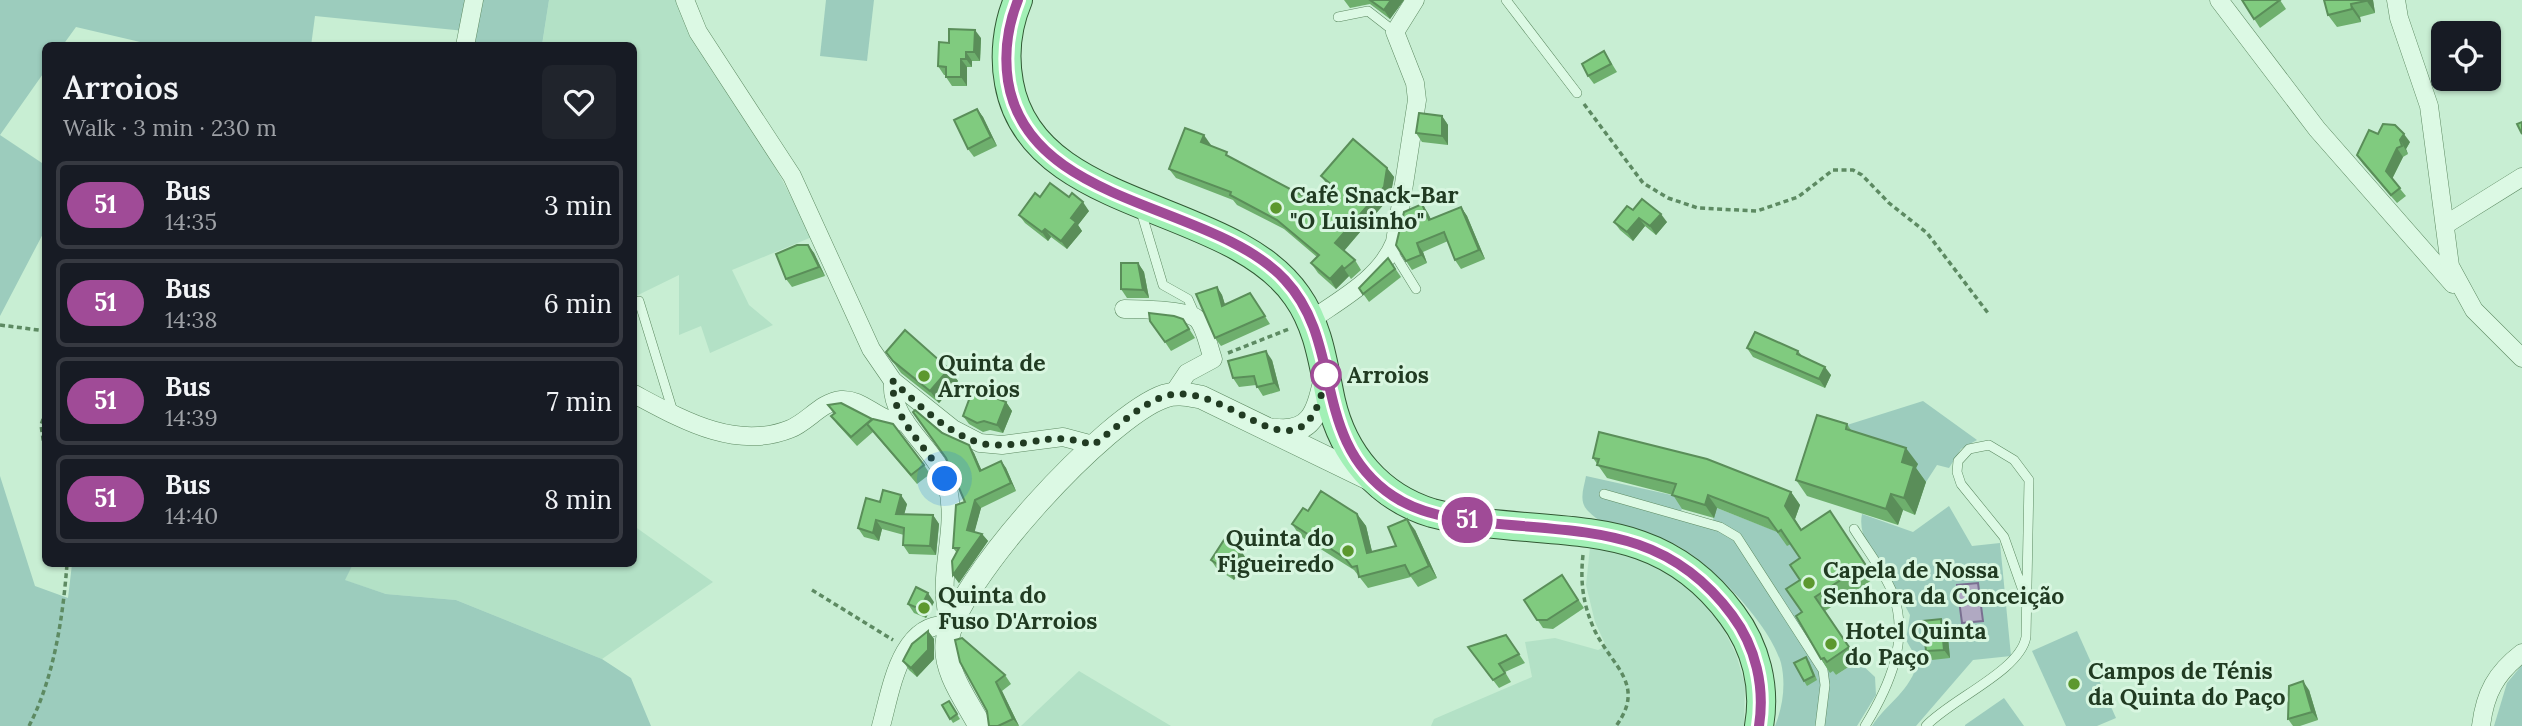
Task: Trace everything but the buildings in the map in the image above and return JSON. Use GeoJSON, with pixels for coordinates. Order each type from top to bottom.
{"type":"FeatureCollection","features":[{"type":"Feature","properties":{"kind":"main road"},"geometry":{"type":"LineString","coordinates":[[1018,0],[1010,28],[1007,68],[1010,89],[1023,119],[1042,145],[1093,182],[1231,243],[1260,259],[1292,288],[1311,320],[1342,433],[1374,481],[1403,502],[1439,515],[1627,540],[1653,548],[1687,569],[1716,596],[1740,626],[1754,660],[1761,689],[1759,726]]}},
{"type":"Feature","properties":{"kind":"street"},"geometry":{"type":"LineString","coordinates":[[466,42],[474,0]]}},
{"type":"Feature","properties":{"kind":"street"},"geometry":{"type":"LineString","coordinates":[[685,0],[698,32],[797,184],[871,349],[893,381],[953,429],[981,443],[1002,445],[1063,437],[1093,445]]}},
{"type":"Feature","properties":{"kind":"street"},"geometry":{"type":"LineString","coordinates":[[1311,320],[1375,272],[1392,250],[1400,223],[1417,100],[1415,83],[1395,32],[1415,0]]}},
{"type":"Feature","properties":{"kind":"street"},"geometry":{"type":"LineString","coordinates":[[2219,0],[2317,129],[2522,358]]}},
{"type":"Feature","properties":{"kind":"street"},"geometry":{"type":"LineString","coordinates":[[2396,0],[2399,18],[2428,99],[2451,266],[2464,296]]}},
{"type":"Feature","properties":{"kind":"street"},"geometry":{"type":"LineString","coordinates":[[2445,225],[2522,177]]}},
{"type":"Feature","properties":{"kind":"street"},"geometry":{"type":"LineString","coordinates":[[1125,309],[1146,309],[1196,319],[1213,359],[1187,373],[1173,394]]}},
{"type":"Feature","properties":{"kind":"street"},"geometry":{"type":"LineString","coordinates":[[1272,429],[1301,428],[1312,419],[1326,376]]}},
{"type":"Feature","properties":{"kind":"street"},"geometry":{"type":"LineString","coordinates":[[893,381],[895,401],[905,421],[941,470],[948,488],[950,517],[944,599],[951,625]]}},
{"type":"Feature","properties":{"kind":"street"},"geometry":{"type":"LineString","coordinates":[[980,726],[949,663],[947,644],[951,625],[1022,517],[1093,445],[1156,400],[1173,394],[1201,397],[1272,429],[1374,481]]}},
{"type":"Feature","properties":{"kind":"street"},"geometry":{"type":"LineString","coordinates":[[637,396],[675,416],[718,432],[774,433],[794,428],[827,404],[845,400],[886,420],[905,421]]}},
{"type":"Feature","properties":{"kind":"street"},"geometry":{"type":"LineString","coordinates":[[1272,429],[1342,433],[1338,441],[1330,446],[1301,445]]}},
{"type":"Feature","properties":{"kind":"street"},"geometry":{"type":"LineString","coordinates":[[881,726],[899,661],[906,648],[934,626],[951,625]]}},
{"type":"Feature","properties":{"kind":"street"},"geometry":{"type":"LineString","coordinates":[[2481,726],[2487,694],[2496,676],[2522,653]]}},
{"type":"Feature","properties":{"kind":"lane"},"geometry":{"type":"LineString","coordinates":[[1506,0],[1577,93]]}},
{"type":"Feature","properties":{"kind":"lane"},"geometry":{"type":"LineString","coordinates":[[1338,17],[1368,11],[1395,32]]}},
{"type":"Feature","properties":{"kind":"lane"},"geometry":{"type":"LineString","coordinates":[[1138,203],[1163,285],[1188,299],[1196,319]]}},
{"type":"Feature","properties":{"kind":"lane"},"geometry":{"type":"LineString","coordinates":[[1392,250],[1416,289]]}},
{"type":"Feature","properties":{"kind":"lane"},"geometry":{"type":"LineString","coordinates":[[639,302],[675,416]]}},
{"type":"Feature","properties":{"kind":"lane"},"geometry":{"type":"LineString","coordinates":[[1926,726],[1947,706],[2017,657],[2025,645],[2027,602],[2029,480],[2020,466],[2005,452],[1989,445],[1975,446],[1958,461],[1958,478],[2004,537],[2027,602]]}},
{"type":"Feature","properties":{"kind":"lane"},"geometry":{"type":"LineString","coordinates":[[1604,494],[1720,527],[1737,537],[1823,670],[1825,685],[1820,726]]}},
{"type":"Feature","properties":{"kind":"lane"},"geometry":{"type":"LineString","coordinates":[[1854,529],[1892,592],[1898,629],[1890,681],[1865,726]]}},
{"type":"Feature","properties":{"kind":"path"},"geometry":{"type":"LineString","coordinates":[[1577,93],[1643,183],[1668,198],[1698,208],[1738,212],[1765,210],[1798,197],[1833,170],[1853,170],[1862,175],[1878,193],[1933,240],[1988,313]]}},
{"type":"Feature","properties":{"kind":"path"},"geometry":{"type":"LineString","coordinates":[[1213,359],[1311,320]]}},
{"type":"Feature","properties":{"kind":"path"},"geometry":{"type":"LineString","coordinates":[[0,325],[42,330]]}},
{"type":"Feature","properties":{"kind":"path"},"geometry":{"type":"LineString","coordinates":[[1586,534],[1581,580],[1585,604],[1594,630],[1629,690],[1627,707],[1616,726]]}},
{"type":"Feature","properties":{"kind":"path"},"geometry":{"type":"LineString","coordinates":[[29,726],[41,702],[48,677],[66,567]]}},
{"type":"Feature","properties":{"kind":"path"},"geometry":{"type":"LineString","coordinates":[[812,590],[906,648]]}},
{"type":"Feature","properties":{"kind":"green space"},"geometry":{"type":"Polygon","coordinates":[[[549,0],[680,0],[740,100],[812,237],[732,270],[749,305],[773,325],[710,353],[701,326],[679,335],[679,275],[637,296],[637,42],[543,42],[549,0]]]}},
{"type":"Feature","properties":{"kind":"green space"},"geometry":{"type":"Polygon","coordinates":[[[637,528],[713,582],[602,659],[456,600],[386,594],[344,580],[351,567],[637,567],[637,528]]]}},
{"type":"Feature","properties":{"kind":"green space"},"geometry":{"type":"Polygon","coordinates":[[[1590,547],[1632,556],[1664,570],[1692,591],[1720,622],[1736,654],[1745,684],[1744,726],[1431,726],[1434,719],[1532,677],[1525,642],[1555,638],[1598,650],[1606,646],[1595,622],[1586,585],[1590,547]]]}},
{"type":"Feature","properties":{"kind":"green space"},"geometry":{"type":"Polygon","coordinates":[[[1079,671],[1171,726],[1021,726],[1079,671]]]}},
{"type":"Feature","properties":{"kind":"shaded area"},"geometry":{"type":"Polygon","coordinates":[[[0,0],[549,0],[542,42],[474,42],[475,32],[315,16],[312,42],[140,42],[76,27],[65,42],[42,42],[42,75],[0,135],[0,0]]]}},
{"type":"Feature","properties":{"kind":"shaded area"},"geometry":{"type":"Polygon","coordinates":[[[826,0],[874,0],[867,61],[820,56],[826,0]]]}},
{"type":"Feature","properties":{"kind":"shaded area"},"geometry":{"type":"Polygon","coordinates":[[[0,135],[42,163],[42,236],[0,316],[0,135]]]}},
{"type":"Feature","properties":{"kind":"shaded area"},"geometry":{"type":"Polygon","coordinates":[[[1923,401],[1977,440],[1961,449],[1949,468],[1937,465],[1926,482],[1913,478],[1917,464],[1828,431],[1923,401]]]}},
{"type":"Feature","properties":{"kind":"shaded area"},"geometry":{"type":"Polygon","coordinates":[[[0,476],[35,586],[68,598],[72,567],[352,567],[345,580],[386,594],[456,600],[602,659],[631,678],[651,726],[0,726],[0,476]]]}},
{"type":"Feature","properties":{"kind":"shaded area"},"geometry":{"type":"Polygon","coordinates":[[[1586,476],[1685,498],[1681,512],[1712,522],[1717,508],[1778,532],[1788,545],[1791,544],[1810,572],[1811,626],[1836,675],[1858,661],[1875,677],[1876,695],[1857,726],[1775,726],[1783,695],[1783,679],[1781,663],[1765,630],[1720,578],[1687,551],[1661,539],[1616,528],[1596,518],[1583,503],[1586,476]]]}},
{"type":"Feature","properties":{"kind":"shaded area"},"geometry":{"type":"Polygon","coordinates":[[[1949,506],[1972,546],[2000,543],[2011,656],[1973,660],[1916,726],[1872,726],[1910,681],[1918,661],[1906,640],[1910,615],[1871,552],[1865,539],[1862,514],[1913,532],[1949,506]]]}},
{"type":"Feature","properties":{"kind":"shaded area"},"geometry":{"type":"Polygon","coordinates":[[[1978,583],[1983,621],[1962,623],[1957,585],[1978,583]]]}},
{"type":"Feature","properties":{"kind":"shaded area","name":"Campos de Ténis da Quinta do Paço"},"geometry":{"type":"Polygon","coordinates":[[[2077,631],[2116,718],[2097,726],[2066,726],[2032,651],[2077,631]]]}},
{"type":"Feature","properties":{"kind":"shaded area"},"geometry":{"type":"Polygon","coordinates":[[[2522,665],[2522,726],[2494,726],[2507,683],[2522,665]]]}},
{"type":"Feature","properties":{"kind":"shaded area","name":"Campos de Ténis da Quinta do Paço"},"geometry":{"type":"Polygon","coordinates":[[[2004,698],[2024,726],[1965,726],[1965,725],[2004,698]]]}},
{"type":"Feature","properties":{"kind":"bus line","name":"51"},"geometry":{"type":"LineString","coordinates":[[1018,0],[1010,28],[1007,68],[1013,99],[1028,128],[1050,152],[1084,177],[1251,253],[1285,280],[1303,305],[1317,334],[1332,403],[1342,433],[1349,448],[1374,481],[1403,502],[1439,515],[1627,540],[1670,556],[1716,596],[1744,634],[1760,682],[1762,704],[1759,726]]}},
{"type":"Feature","properties":{"kind":"place","name":"Café Snack-Bar \"O Luisinho\""},"geometry":{"type":"Point","coordinates":[1276,208]}},
{"type":"Feature","properties":{"kind":"place","name":"Arroios"},"geometry":{"type":"Point","coordinates":[1326,375]}},
{"type":"Feature","properties":{"kind":"place","name":"Quinta de Arroios"},"geometry":{"type":"Point","coordinates":[924,376]}},
{"type":"Feature","properties":{"kind":"place","name":"Quinta do Figueiredo"},"geometry":{"type":"Point","coordinates":[1348,551]}},
{"type":"Feature","properties":{"kind":"place","name":"Capela de Nossa Senhora da Conceição"},"geometry":{"type":"Point","coordinates":[1809,583]}},
{"type":"Feature","properties":{"kind":"place","name":"Quinta do Fuso D'Arroios"},"geometry":{"type":"Point","coordinates":[924,608]}},
{"type":"Feature","properties":{"kind":"place","name":"Hotel Quinta do Paço"},"geometry":{"type":"Point","coordinates":[1831,644]}},
{"type":"Feature","properties":{"kind":"place","name":"Campos de Ténis da Quinta do Paço"},"geometry":{"type":"Point","coordinates":[2074,684]}},
{"type":"Feature","properties":{"kind":"route"},"geometry":{"type":"LineString","coordinates":[[945,479],[901,414],[893,393],[893,381],[953,429],[981,443],[995,446],[1069,437],[1093,445],[1156,400],[1173,394],[1201,397],[1263,427],[1296,430],[1312,419],[1326,375]]}}]}
